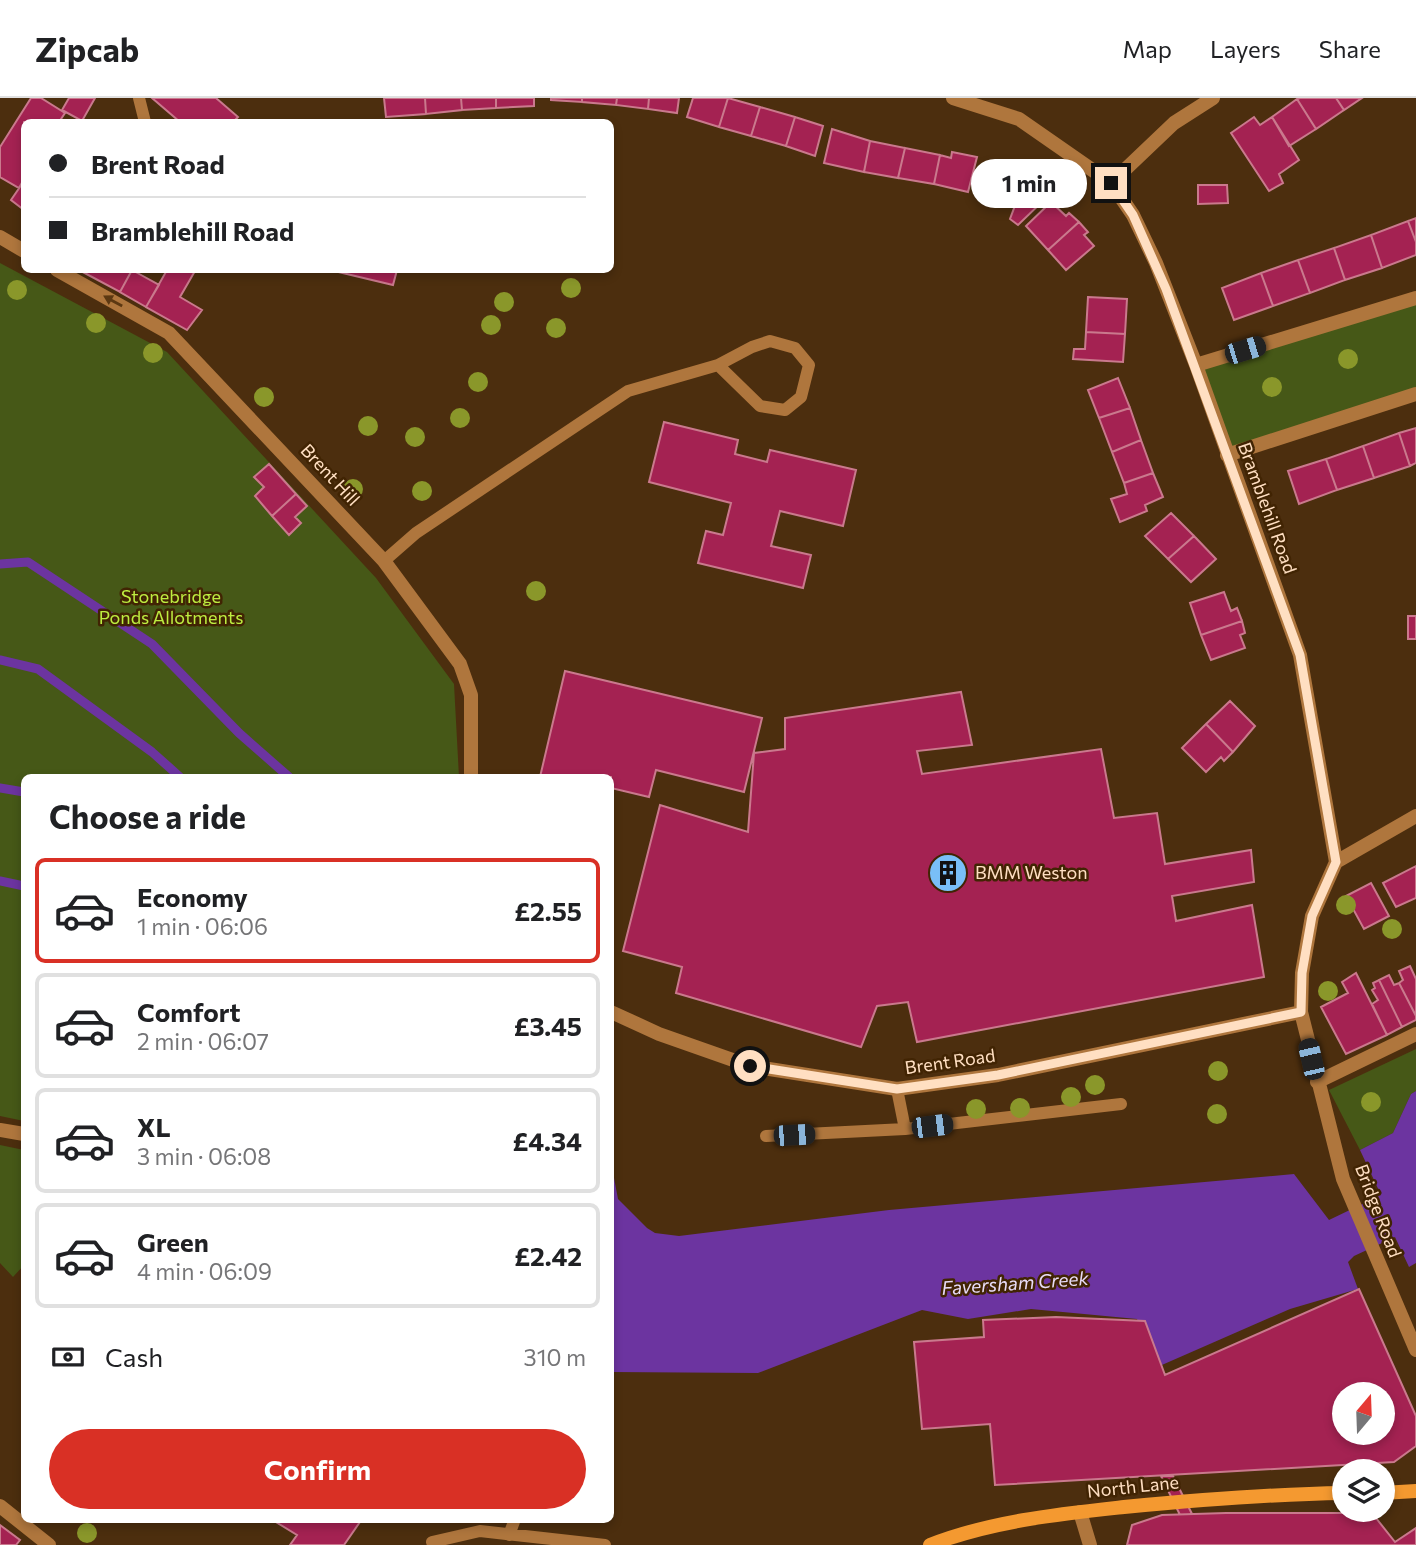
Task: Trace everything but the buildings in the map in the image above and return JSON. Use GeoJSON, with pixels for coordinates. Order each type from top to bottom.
{"type":"FeatureCollection","features":[{"type":"Feature","properties":{"kind":"main road"},"geometry":{"type":"LineString","coordinates":[[1395,1492],[1416,1491]]}},
{"type":"Feature","properties":{"kind":"main road","name":"North Lane"},"geometry":{"type":"LineString","coordinates":[[930,1545],[1004,1524],[1080,1512],[1254,1494],[1332,1493]]}},
{"type":"Feature","properties":{"kind":"street"},"geometry":{"type":"LineString","coordinates":[[953,98],[1018,119],[1111,183],[1174,123],[1213,98]]}},
{"type":"Feature","properties":{"kind":"street","name":"Bramblehill Road"},"geometry":{"type":"LineString","coordinates":[[1111,183],[1133,215],[1196,365],[1300,655],[1336,862]]}},
{"type":"Feature","properties":{"kind":"street"},"geometry":{"type":"LineString","coordinates":[[0,237],[21,249]]}},
{"type":"Feature","properties":{"kind":"street","name":"Brent Hill"},"geometry":{"type":"LineString","coordinates":[[62,273],[169,332],[384,561],[460,664],[471,695],[471,774]]}},
{"type":"Feature","properties":{"kind":"street"},"geometry":{"type":"LineString","coordinates":[[1196,365],[1416,298]]}},
{"type":"Feature","properties":{"kind":"street"},"geometry":{"type":"LineString","coordinates":[[1227,455],[1416,394]]}},
{"type":"Feature","properties":{"kind":"street"},"geometry":{"type":"LineString","coordinates":[[1336,862],[1416,816]]}},
{"type":"Feature","properties":{"kind":"street","name":"Bridge Road"},"geometry":{"type":"LineString","coordinates":[[1336,862],[1312,916],[1302,973],[1301,1012],[1317,1082],[1351,1198],[1416,1350]]}},
{"type":"Feature","properties":{"kind":"street","name":"Brent Road"},"geometry":{"type":"LineString","coordinates":[[614,1013],[659,1034],[750,1066],[897,1089],[998,1075],[1301,1012]]}},
{"type":"Feature","properties":{"kind":"street"},"geometry":{"type":"LineString","coordinates":[[1317,1082],[1416,1034]]}},
{"type":"Feature","properties":{"kind":"street"},"geometry":{"type":"LineString","coordinates":[[0,1130],[21,1134]]}},
{"type":"Feature","properties":{"kind":"street"},"geometry":{"type":"LineString","coordinates":[[0,1506],[21,1523]]}},
{"type":"Feature","properties":{"kind":"street"},"geometry":{"type":"LineString","coordinates":[[1080,1512],[1090,1545]]}},
{"type":"Feature","properties":{"kind":"street"},"geometry":{"type":"LineString","coordinates":[[21,1523],[49,1545]]}},
{"type":"Feature","properties":{"kind":"lane"},"geometry":{"type":"LineString","coordinates":[[139,98],[144,119]]}},
{"type":"Feature","properties":{"kind":"lane"},"geometry":{"type":"LineString","coordinates":[[384,561],[426,526],[628,391],[718,365],[752,346],[771,341],[796,348],[809,365],[801,397],[785,410],[760,407],[718,365]]}},
{"type":"Feature","properties":{"kind":"lane"},"geometry":{"type":"LineString","coordinates":[[897,1089],[905,1129]]}},
{"type":"Feature","properties":{"kind":"lane"},"geometry":{"type":"LineString","coordinates":[[766,1136],[905,1129],[1121,1104]]}},
{"type":"Feature","properties":{"kind":"lane"},"geometry":{"type":"LineString","coordinates":[[509,1535],[514,1523]]}},
{"type":"Feature","properties":{"kind":"lane"},"geometry":{"type":"LineString","coordinates":[[432,1542],[480,1531],[605,1545]]}},
{"type":"Feature","properties":{"kind":"green space","name":"Stonebridge Ponds Allotments"},"geometry":{"type":"Polygon","coordinates":[[[0,263],[167,352],[376,578],[454,684],[459,774],[21,774],[21,1120],[0,1116],[0,263]]]}},
{"type":"Feature","properties":{"kind":"green space"},"geometry":{"type":"Polygon","coordinates":[[[1416,298],[1416,394],[1227,455],[1196,365],[1416,298]]]}},
{"type":"Feature","properties":{"kind":"green space"},"geometry":{"type":"Polygon","coordinates":[[[1416,1049],[1416,1091],[1411,1094],[1393,1133],[1360,1150],[1329,1090],[1416,1049]]]}},
{"type":"Feature","properties":{"kind":"green space"},"geometry":{"type":"Polygon","coordinates":[[[0,1145],[21,1149],[21,1268],[13,1277],[0,1263],[0,1145]]]}},
{"type":"Feature","properties":{"kind":"water","name":"Faversham Creek"},"geometry":{"type":"Polygon","coordinates":[[[1416,1091],[1416,1263],[1409,1267],[1395,1237],[1354,1256],[1348,1262],[1358,1289],[1290,1309],[1155,1368],[1137,1319],[1031,1309],[968,1319],[922,1310],[758,1373],[614,1372],[614,1178],[618,1199],[647,1228],[655,1233],[679,1236],[889,1210],[1294,1174],[1329,1220],[1381,1195],[1360,1150],[1393,1133],[1411,1094],[1416,1091]]]}},
{"type":"Feature","properties":{"kind":"waterway"},"geometry":{"type":"LineString","coordinates":[[0,564],[28,562],[152,644],[239,733],[286,774]]}},
{"type":"Feature","properties":{"kind":"waterway"},"geometry":{"type":"LineString","coordinates":[[0,660],[38,669],[152,752],[177,774]]}},
{"type":"Feature","properties":{"kind":"waterway"},"geometry":{"type":"LineString","coordinates":[[0,788],[21,792]]}},
{"type":"Feature","properties":{"kind":"waterway"},"geometry":{"type":"LineString","coordinates":[[0,881],[21,885]]}},
{"type":"Feature","properties":{"kind":"place","name":"BMM Weston"},"geometry":{"type":"Point","coordinates":[948,873]}},
{"type":"Feature","properties":{"kind":"route"},"geometry":{"type":"LineString","coordinates":[[750,1066],[897,1089],[998,1075],[1301,1012],[1302,973],[1312,916],[1336,862],[1300,655],[1196,365],[1156,263],[1133,215],[1111,183]]}}]}
